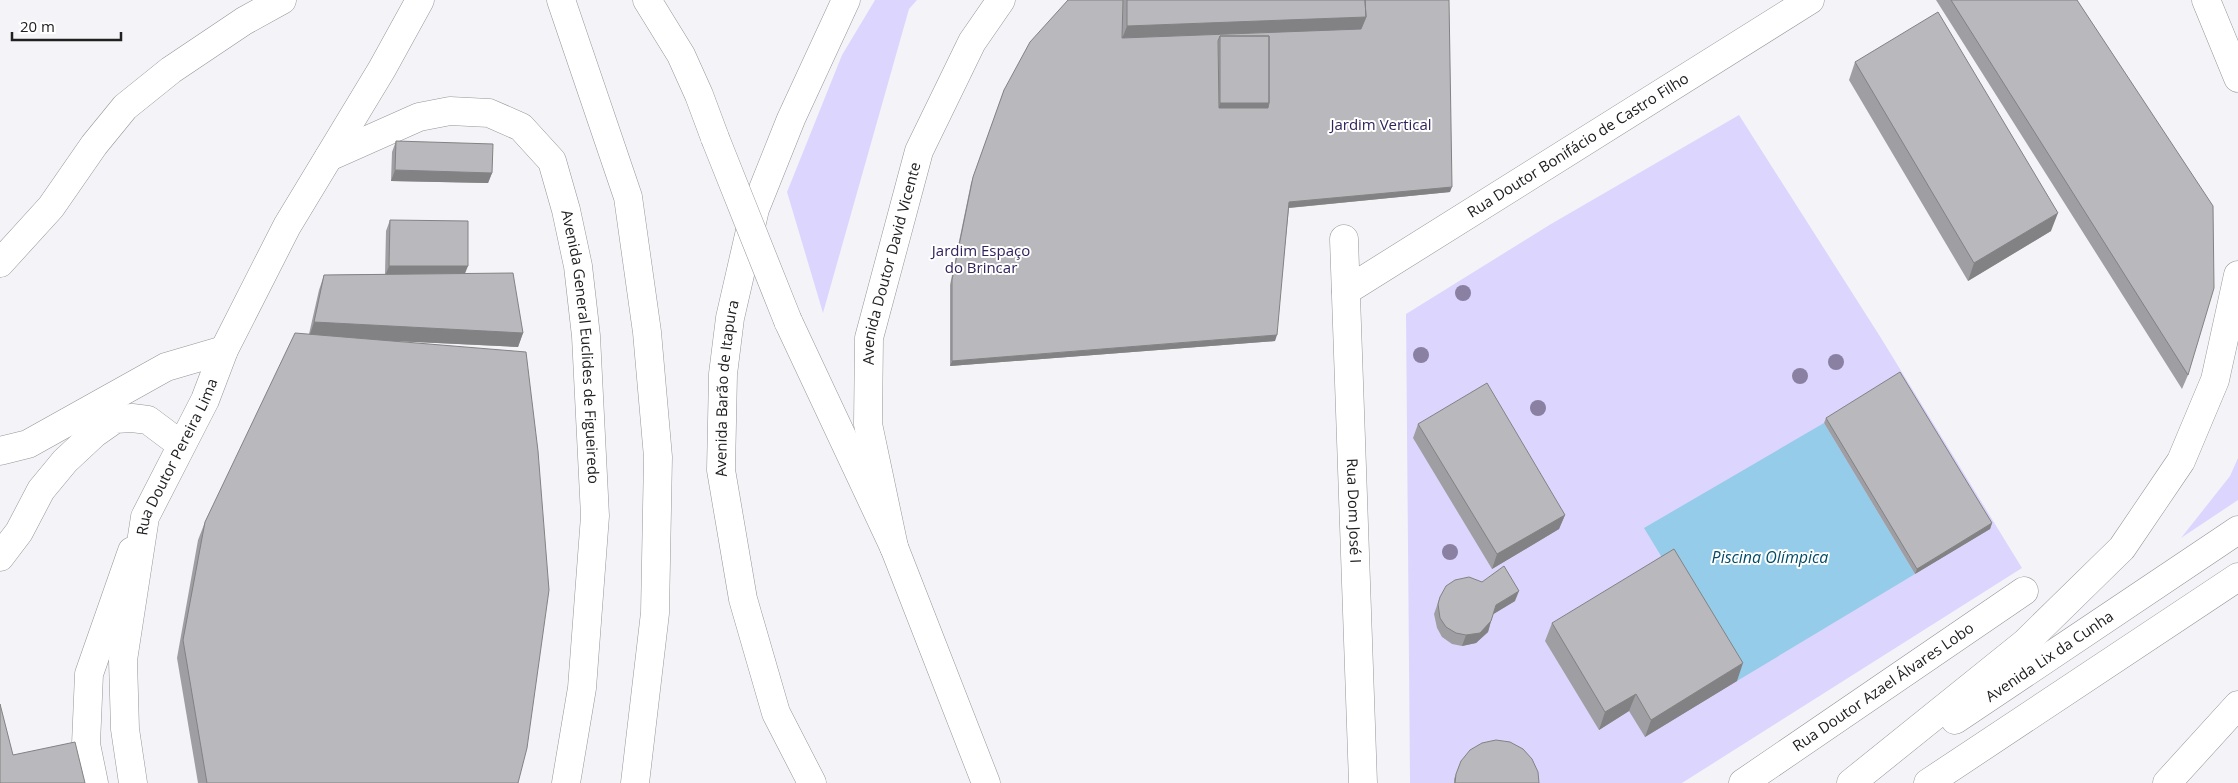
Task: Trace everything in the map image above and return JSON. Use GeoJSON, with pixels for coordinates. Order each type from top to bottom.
{"type":"FeatureCollection","features":[{"type":"Feature","properties":{"kind":"main road"},"geometry":{"type":"LineString","coordinates":[[0,263],[51,207],[94,145],[125,107],[171,70],[244,21],[282,0]]}},
{"type":"Feature","properties":{"kind":"main road","name":"Rua Doutor Pereira Lima"},"geometry":{"type":"LineString","coordinates":[[132,783],[125,729],[123,660],[145,517],[180,444],[205,400],[224,350],[287,226],[382,69],[420,0]]}},
{"type":"Feature","properties":{"kind":"main road"},"geometry":{"type":"LineString","coordinates":[[561,0],[628,197],[647,332],[658,457],[655,613],[635,783]]}},
{"type":"Feature","properties":{"kind":"main road"},"geometry":{"type":"LineString","coordinates":[[647,0],[681,55],[699,95],[788,322],[894,547],[986,783]]}},
{"type":"Feature","properties":{"kind":"main road","name":"Avenida Barão de Itapura"},"geometry":{"type":"LineString","coordinates":[[812,783],[776,713],[743,599],[721,470],[723,374],[730,318],[755,209],[791,119],[846,0]]}},
{"type":"Feature","properties":{"kind":"main road","name":"Avenida Doutor David Vicente"},"geometry":{"type":"LineString","coordinates":[[894,547],[868,424],[869,338],[919,151],[972,42],[1001,0]]}},
{"type":"Feature","properties":{"kind":"main road","name":"Rua Doutor Bonifácio de Castro Filho"},"geometry":{"type":"LineString","coordinates":[[1346,291],[1810,0]]}},
{"type":"Feature","properties":{"kind":"main road"},"geometry":{"type":"LineString","coordinates":[[2206,0],[2238,78]]}},
{"type":"Feature","properties":{"kind":"main road","name":"Avenida General Euclides de Figueiredo"},"geometry":{"type":"LineString","coordinates":[[329,157],[419,117],[450,111],[489,113],[521,127],[552,161],[566,210],[578,266],[586,336],[595,516],[582,688],[566,783]]}},
{"type":"Feature","properties":{"kind":"main road","name":"Rua Dom José I"},"geometry":{"type":"LineString","coordinates":[[1344,238],[1363,783]]}},
{"type":"Feature","properties":{"kind":"main road"},"geometry":{"type":"LineString","coordinates":[[1851,783],[2025,643],[2122,548],[2181,461],[2215,380],[2238,275]]}},
{"type":"Feature","properties":{"kind":"main road"},"geometry":{"type":"LineString","coordinates":[[0,450],[28,444],[166,367],[224,350]]}},
{"type":"Feature","properties":{"kind":"main road"},"geometry":{"type":"LineString","coordinates":[[0,557],[19,532],[41,490],[65,461],[95,433],[116,419],[148,420],[180,444]]}},
{"type":"Feature","properties":{"kind":"main road"},"geometry":{"type":"LineString","coordinates":[[94,783],[86,744],[89,674],[145,517]]}},
{"type":"Feature","properties":{"kind":"main road","name":"Avenida Lix da Cunha"},"geometry":{"type":"LineString","coordinates":[[1860,783],[2238,530]]}},
{"type":"Feature","properties":{"kind":"main road"},"geometry":{"type":"LineString","coordinates":[[1928,783],[2238,577]]}},
{"type":"Feature","properties":{"kind":"main road","name":"Rua Doutor Azael Álvares Lobo"},"geometry":{"type":"LineString","coordinates":[[1743,783],[2024,591]]}},
{"type":"Feature","properties":{"kind":"main road"},"geometry":{"type":"LineString","coordinates":[[2167,783],[2238,706]]}},
{"type":"Feature","properties":{"kind":"shaded area"},"geometry":{"type":"Polygon","coordinates":[[[875,0],[917,0],[909,9],[823,313],[787,192],[842,55],[875,0]]]}},
{"type":"Feature","properties":{"kind":"shaded area"},"geometry":{"type":"Polygon","coordinates":[[[1739,115],[1881,338],[2022,568],[1682,783],[1410,783],[1406,314],[1551,224],[1739,115]]]}},
{"type":"Feature","properties":{"kind":"shaded area"},"geometry":{"type":"Polygon","coordinates":[[[2238,458],[2238,500],[2181,538],[2230,476],[2238,458]]]}},
{"type":"Feature","properties":{"kind":"water","name":"Piscina Olímpica"},"geometry":{"type":"Polygon","coordinates":[[[1824,423],[1915,574],[1737,681],[1644,528],[1824,423]]]}},
{"type":"Feature","properties":{"kind":"building"},"geometry":{"type":"Polygon","coordinates":[[[1068,0],[1123,0],[1122,38],[1361,29],[1366,17],[1365,0],[1449,0],[1452,187],[1289,202],[1277,335],[952,361],[952,280],[973,177],[1004,90],[1030,42],[1068,0]],[[1220,36],[1218,41],[1219,108],[1268,108],[1269,36],[1220,36]]]}},
{"type":"Feature","properties":{"kind":"building"},"geometry":{"type":"Polygon","coordinates":[[[1127,0],[1365,0],[1366,17],[1127,26],[1127,0]]]}},
{"type":"Feature","properties":{"kind":"building"},"geometry":{"type":"Polygon","coordinates":[[[1951,0],[2077,0],[2213,206],[2214,288],[2188,375],[1951,0]]]}},
{"type":"Feature","properties":{"kind":"building"},"geometry":{"type":"Polygon","coordinates":[[[1938,12],[2058,213],[1974,263],[1855,62],[1938,12]]]}},
{"type":"Feature","properties":{"kind":"building"},"geometry":{"type":"Polygon","coordinates":[[[1220,36],[1269,36],[1269,103],[1220,103],[1220,36]]]}},
{"type":"Feature","properties":{"kind":"building"},"geometry":{"type":"Polygon","coordinates":[[[396,141],[493,144],[492,173],[395,170],[396,141]]]}},
{"type":"Feature","properties":{"kind":"building"},"geometry":{"type":"Polygon","coordinates":[[[390,220],[468,221],[468,266],[389,266],[390,220]]]}},
{"type":"Feature","properties":{"kind":"building"},"geometry":{"type":"Polygon","coordinates":[[[513,273],[523,333],[314,322],[324,275],[513,273]]]}},
{"type":"Feature","properties":{"kind":"building"},"geometry":{"type":"Polygon","coordinates":[[[295,333],[526,352],[538,451],[549,590],[527,748],[518,783],[207,783],[183,640],[205,522],[295,333]]]}},
{"type":"Feature","properties":{"kind":"building"},"geometry":{"type":"Polygon","coordinates":[[[1900,372],[1992,523],[1917,569],[1826,418],[1900,372]]]}},
{"type":"Feature","properties":{"kind":"building"},"geometry":{"type":"Polygon","coordinates":[[[1487,383],[1565,515],[1497,554],[1418,424],[1487,383]]]}},
{"type":"Feature","properties":{"kind":"building"},"geometry":{"type":"Polygon","coordinates":[[[1674,549],[1743,663],[1651,720],[1636,694],[1605,712],[1552,623],[1674,549]]]}},
{"type":"Feature","properties":{"kind":"building"},"geometry":{"type":"Polygon","coordinates":[[[1504,566],[1519,591],[1496,605],[1491,621],[1480,633],[1466,635],[1456,633],[1446,627],[1440,618],[1438,604],[1446,586],[1455,580],[1469,577],[1482,582],[1504,566]]]}},
{"type":"Feature","properties":{"kind":"building"},"geometry":{"type":"Polygon","coordinates":[[[0,704],[13,755],[75,742],[85,783],[0,783],[0,704]]]}},
{"type":"Feature","properties":{"kind":"building"},"geometry":{"type":"Polygon","coordinates":[[[1496,740],[1510,742],[1523,749],[1532,759],[1538,772],[1539,783],[1455,783],[1461,761],[1470,750],[1482,743],[1496,740]]]}},
{"type":"Feature","properties":{"kind":"park label","name":"Jardim Vertical"},"geometry":{"type":"Point","coordinates":[1381,125]}},
{"type":"Feature","properties":{"kind":"park label","name":"Jardim Espaço do Brincar"},"geometry":{"type":"Point","coordinates":[981,260]}}]}
